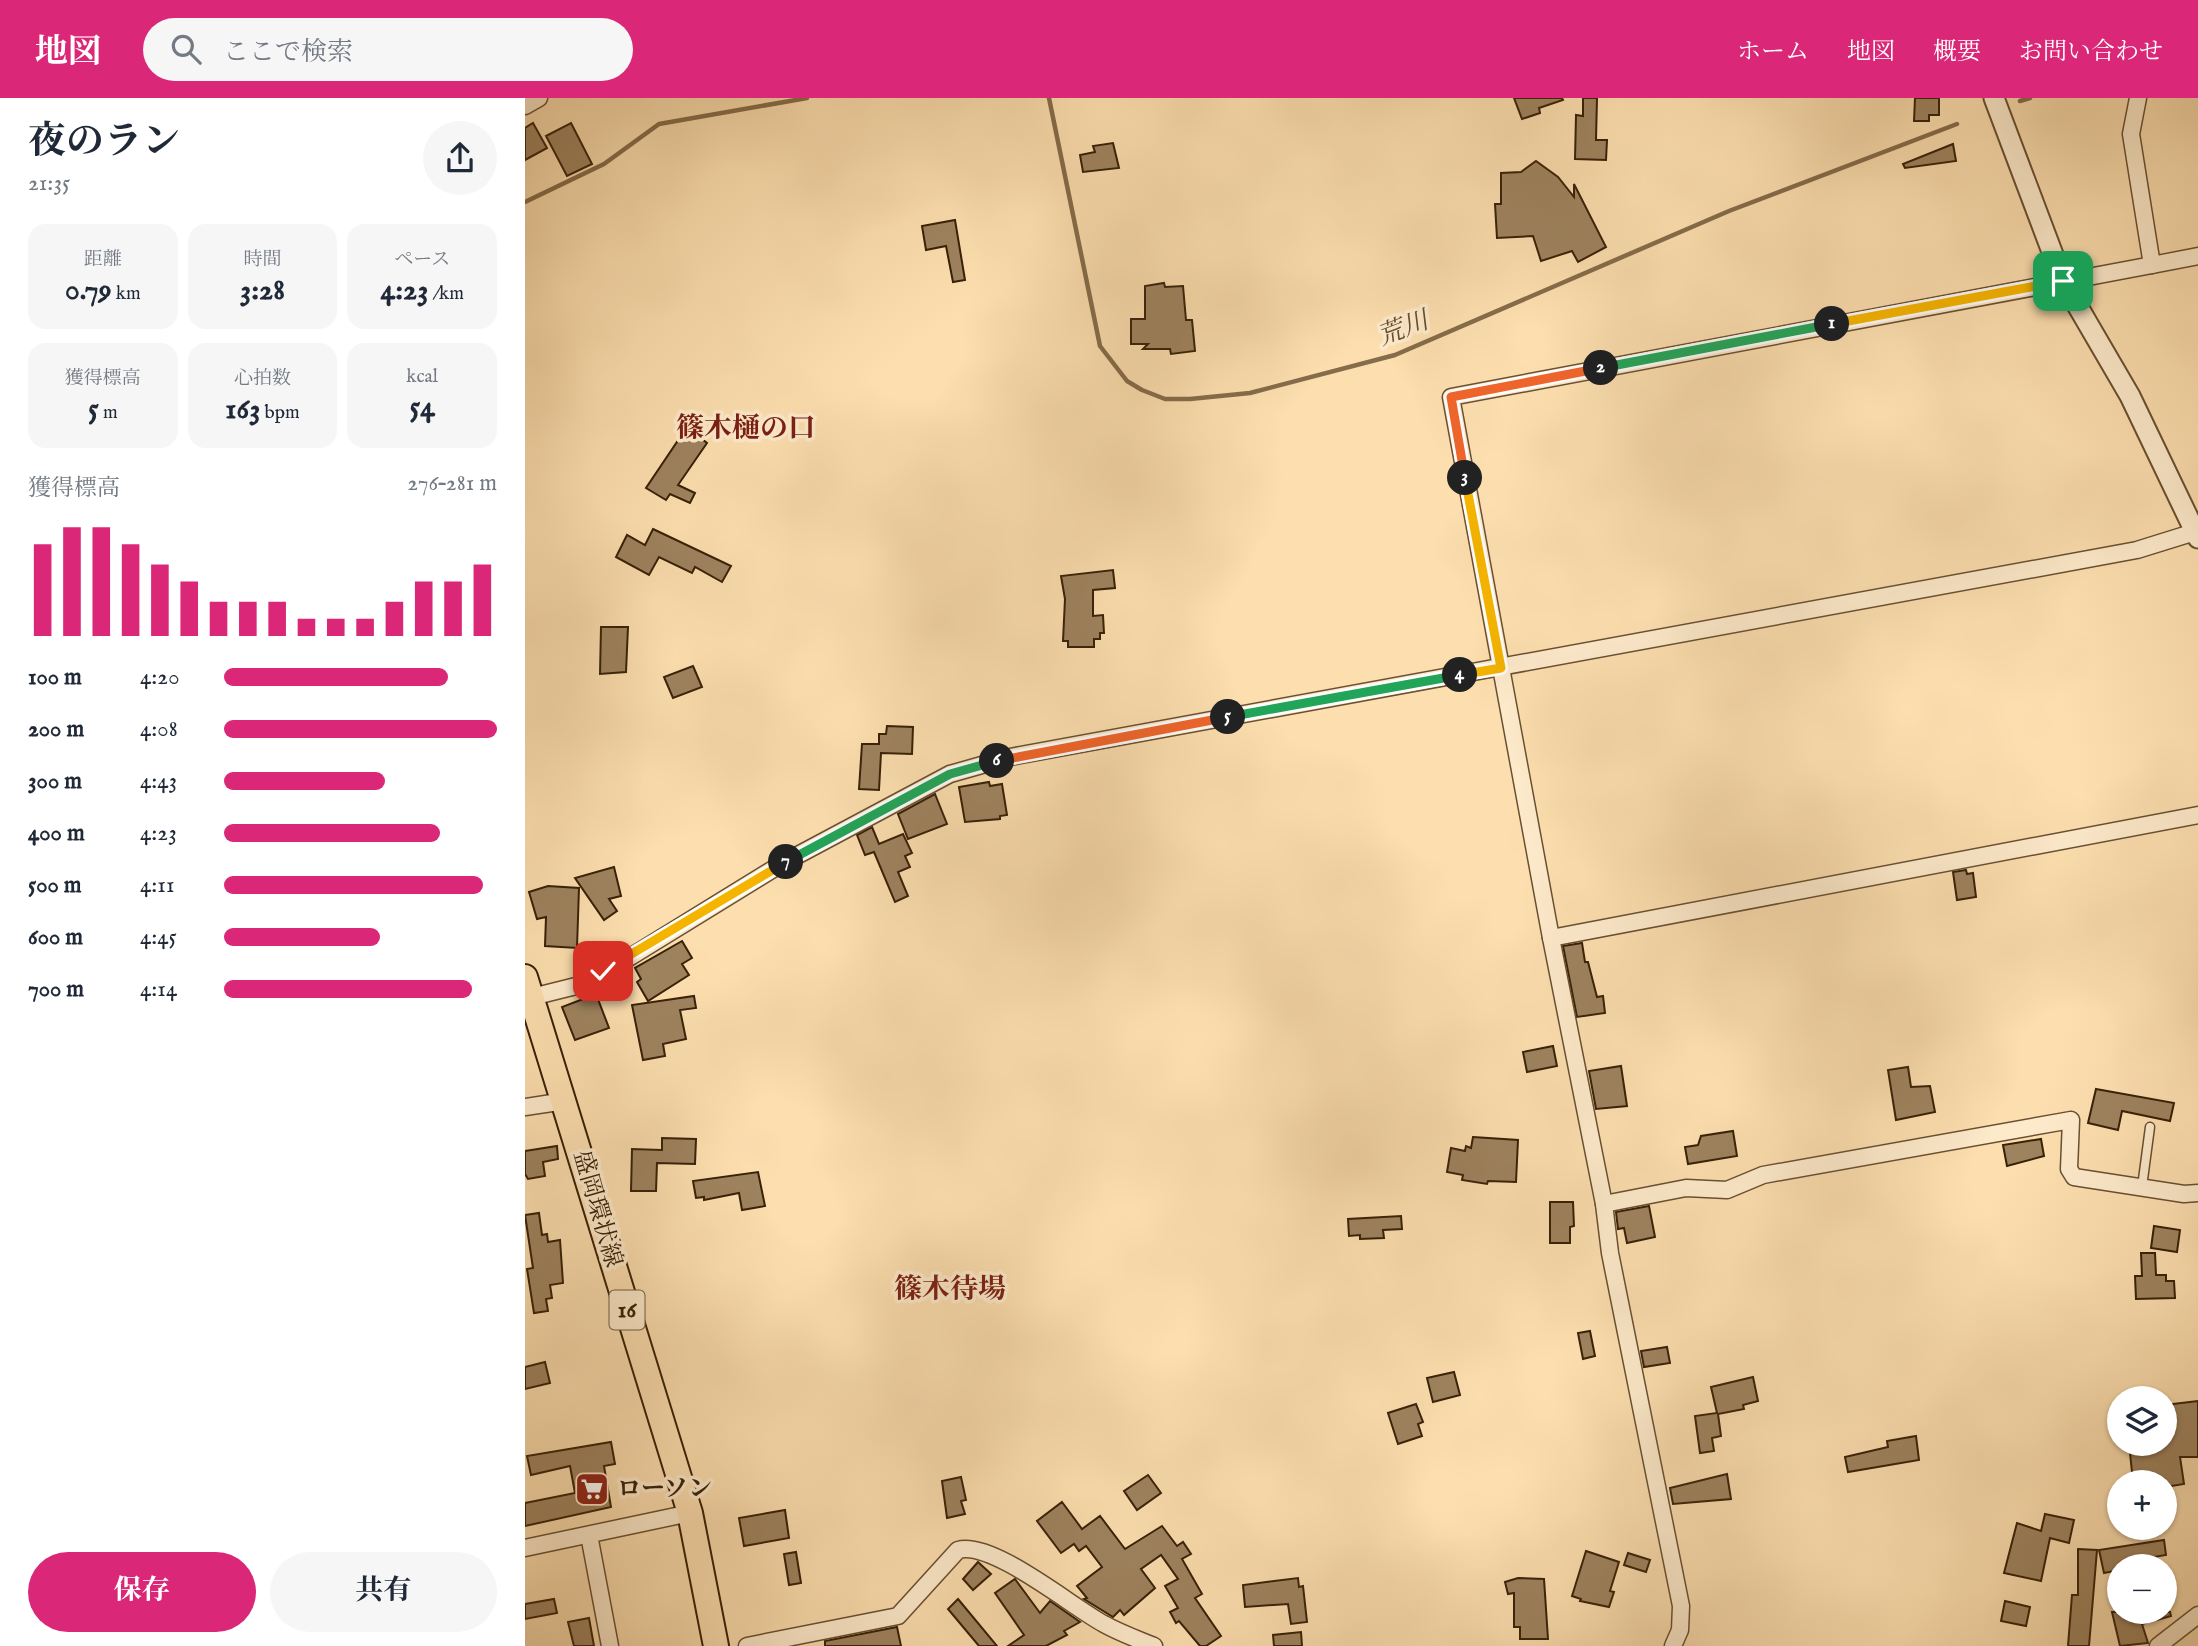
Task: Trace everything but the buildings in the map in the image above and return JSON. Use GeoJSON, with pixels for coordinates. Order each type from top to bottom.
{"type":"FeatureCollection","features":[{"type":"Feature","properties":{"kind":"main road","name":"盛岡環状線"},"geometry":{"type":"LineString","coordinates":[[527,990],[565,1101],[690,1513],[716,1646]]}},
{"type":"Feature","properties":{"kind":"street"},"geometry":{"type":"LineString","coordinates":[[525,106],[539,98]]}},
{"type":"Feature","properties":{"kind":"street"},"geometry":{"type":"LineString","coordinates":[[527,990],[587,982],[783,863],[950,774],[1010,757],[2137,550],[2197,533],[2135,406],[2063,281],[1994,98]]}},
{"type":"Feature","properties":{"kind":"street"},"geometry":{"type":"LineString","coordinates":[[2139,98],[2131,134],[2152,265]]}},
{"type":"Feature","properties":{"kind":"street"},"geometry":{"type":"LineString","coordinates":[[1673,1646],[1680,1630],[1681,1606],[1610,1252],[1604,1204],[1551,938],[1451,397],[2198,256]]}},
{"type":"Feature","properties":{"kind":"street"},"geometry":{"type":"LineString","coordinates":[[1551,938],[2198,815]]}},
{"type":"Feature","properties":{"kind":"street"},"geometry":{"type":"LineString","coordinates":[[525,1107],[565,1101]]}},
{"type":"Feature","properties":{"kind":"street"},"geometry":{"type":"LineString","coordinates":[[1604,1204],[1686,1188],[1727,1190],[1763,1175],[2071,1120],[2069,1170],[2074,1177],[2198,1193]]}},
{"type":"Feature","properties":{"kind":"street"},"geometry":{"type":"LineString","coordinates":[[525,1548],[690,1513]]}},
{"type":"Feature","properties":{"kind":"street"},"geometry":{"type":"LineString","coordinates":[[589,1535],[610,1646]]}},
{"type":"Feature","properties":{"kind":"street"},"geometry":{"type":"LineString","coordinates":[[747,1646],[898,1616],[958,1550],[967,1547],[979,1550],[1018,1570],[1104,1624],[1154,1646]]}},
{"type":"Feature","properties":{"kind":"street"},"geometry":{"type":"LineString","coordinates":[[2158,1646],[2198,1615]]}},
{"type":"Feature","properties":{"kind":"lane"},"geometry":{"type":"LineString","coordinates":[[2143,1188],[2150,1127]]}},
{"type":"Feature","properties":{"kind":"waterway","name":"荒川"},"geometry":{"type":"LineString","coordinates":[[525,202],[604,164],[659,124],[807,98]]}},
{"type":"Feature","properties":{"kind":"waterway","name":"荒川"},"geometry":{"type":"LineString","coordinates":[[1049,98],[1100,346],[1127,381],[1165,399],[1250,393],[1395,355],[1729,211],[1957,124]]}},
{"type":"Feature","properties":{"kind":"waterway","name":"荒川"},"geometry":{"type":"LineString","coordinates":[[2020,101],[2030,98]]}},
{"type":"Feature","properties":{"kind":"place","name":"ローソン"},"geometry":{"type":"Point","coordinates":[592,1489]}},
{"type":"Feature","properties":{"kind":"district","name":"篠木樋の口"},"geometry":{"type":"Point","coordinates":[746,429]}},
{"type":"Feature","properties":{"kind":"district","name":"篠木待場"},"geometry":{"type":"Point","coordinates":[950,1290]}},
{"type":"Feature","properties":{"kind":"route"},"geometry":{"type":"LineString","coordinates":[[603,971],[783,863],[950,774],[1010,757],[1501,668],[1451,397],[2063,281]]}}]}
